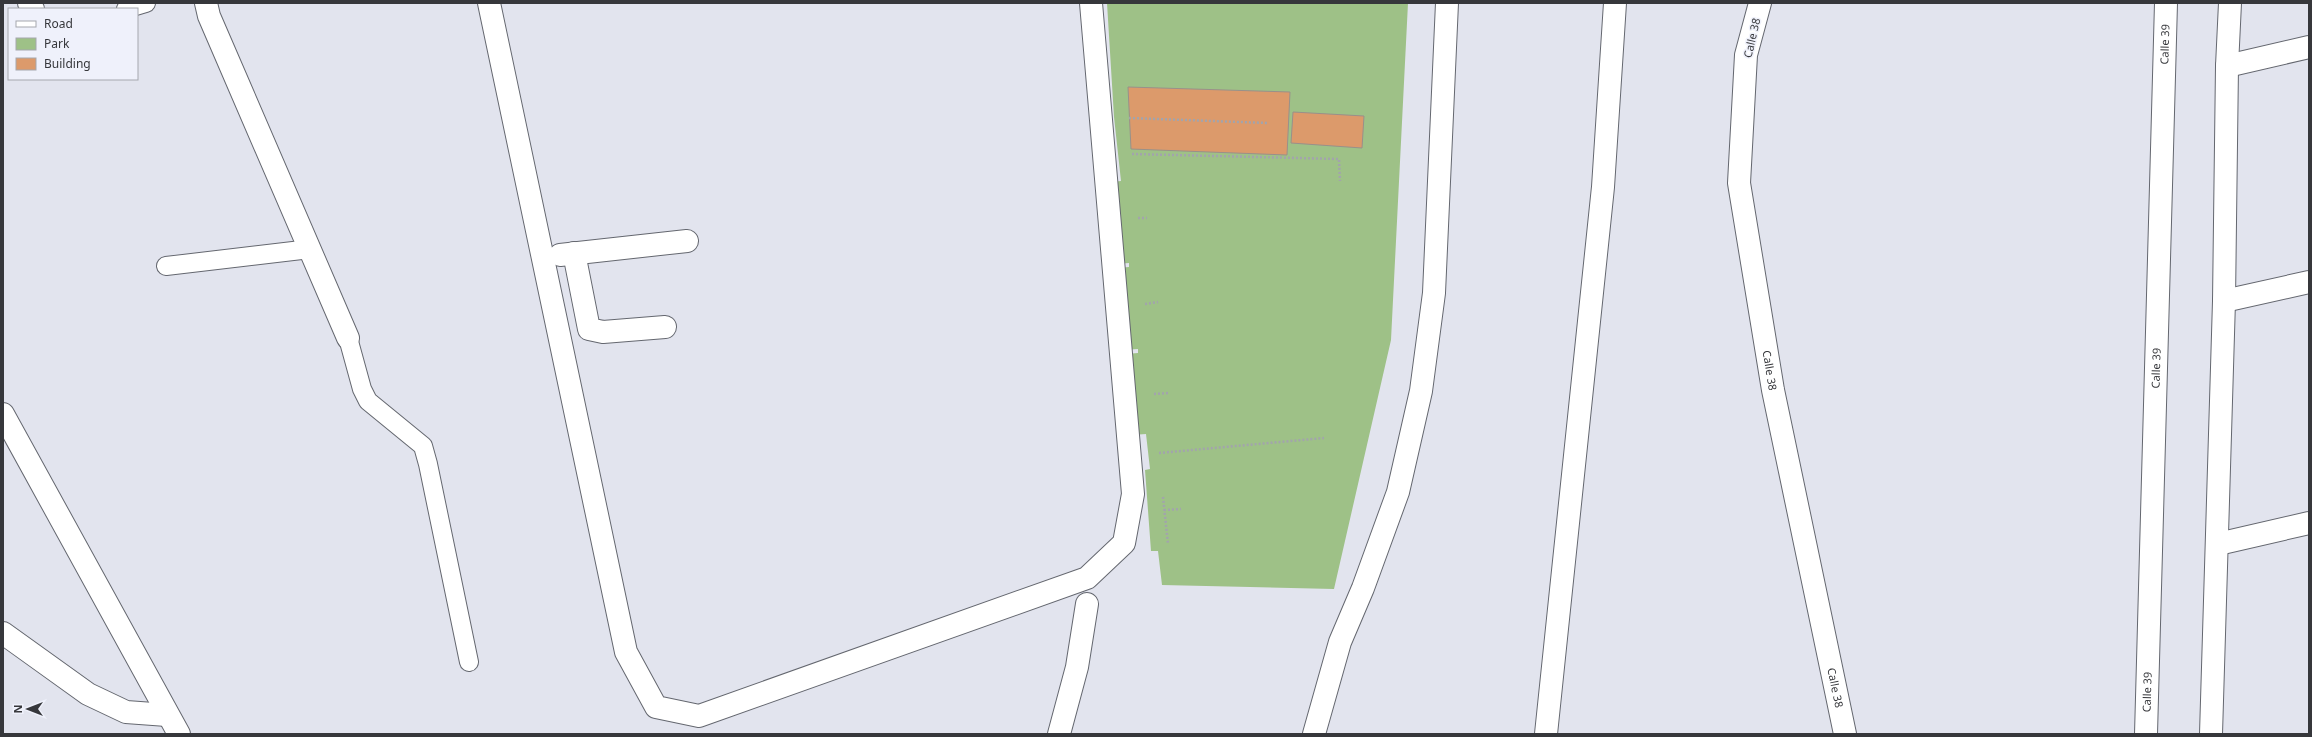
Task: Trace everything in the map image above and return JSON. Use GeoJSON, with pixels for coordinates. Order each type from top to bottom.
{"type":"FeatureCollection","features":[{"type":"Feature","properties":{"kind":"street"},"geometry":{"type":"LineString","coordinates":[[206,3],[209,16],[348,338]]}},
{"type":"Feature","properties":{"kind":"street"},"geometry":{"type":"LineString","coordinates":[[489,3],[626,652],[656,707],[699,716],[1087,578],[1124,543],[1133,494],[1091,3]]}},
{"type":"Feature","properties":{"kind":"street"},"geometry":{"type":"LineString","coordinates":[[1314,734],[1340,642],[1363,588],[1398,492],[1421,391],[1434,293],[1447,3]]}},
{"type":"Feature","properties":{"kind":"street"},"geometry":{"type":"LineString","coordinates":[[1546,734],[1603,187],[1615,3]]}},
{"type":"Feature","properties":{"kind":"street","name":"Calle 38"},"geometry":{"type":"LineString","coordinates":[[1760,3],[1746,55],[1739,183],[1773,390],[1845,734]]}},
{"type":"Feature","properties":{"kind":"street","name":"Calle 39"},"geometry":{"type":"LineString","coordinates":[[2146,734],[2166,3]]}},
{"type":"Feature","properties":{"kind":"street"},"geometry":{"type":"LineString","coordinates":[[2211,734],[2218,544],[2224,302],[2227,66],[2230,3]]}},
{"type":"Feature","properties":{"kind":"street"},"geometry":{"type":"LineString","coordinates":[[2227,66],[2309,47]]}},
{"type":"Feature","properties":{"kind":"street"},"geometry":{"type":"LineString","coordinates":[[543,256],[687,241]]}},
{"type":"Feature","properties":{"kind":"street"},"geometry":{"type":"LineString","coordinates":[[574,253],[589,329],[603,332],[665,328]]}},
{"type":"Feature","properties":{"kind":"street"},"geometry":{"type":"LineString","coordinates":[[2224,302],[2309,282]]}},
{"type":"Feature","properties":{"kind":"street"},"geometry":{"type":"LineString","coordinates":[[3,414],[179,734]]}},
{"type":"Feature","properties":{"kind":"street"},"geometry":{"type":"LineString","coordinates":[[2218,544],[2309,523]]}},
{"type":"Feature","properties":{"kind":"street"},"geometry":{"type":"LineString","coordinates":[[1059,734],[1077,667],[1087,604]]}},
{"type":"Feature","properties":{"kind":"street"},"geometry":{"type":"LineString","coordinates":[[3,633],[88,694],[126,712],[168,715]]}},
{"type":"Feature","properties":{"kind":"lane"},"geometry":{"type":"LineString","coordinates":[[129,8],[146,3]]}},
{"type":"Feature","properties":{"kind":"lane"},"geometry":{"type":"LineString","coordinates":[[166,266],[310,249]]}},
{"type":"Feature","properties":{"kind":"lane"},"geometry":{"type":"LineString","coordinates":[[348,338],[362,389],[368,401],[423,446],[469,662]]}},
{"type":"Feature","properties":{"kind":"path"},"geometry":{"type":"LineString","coordinates":[[1127,118],[1268,123]]}},
{"type":"Feature","properties":{"kind":"path"},"geometry":{"type":"LineString","coordinates":[[1131,154],[1339,159],[1340,181]]}},
{"type":"Feature","properties":{"kind":"path"},"geometry":{"type":"LineString","coordinates":[[1141,304],[1158,302]]}},
{"type":"Feature","properties":{"kind":"path"},"geometry":{"type":"LineString","coordinates":[[1150,387],[1151,395],[1169,393]]}},
{"type":"Feature","properties":{"kind":"path"},"geometry":{"type":"LineString","coordinates":[[1157,445],[1158,453],[1324,438]]}},
{"type":"Feature","properties":{"kind":"path"},"geometry":{"type":"LineString","coordinates":[[1164,510],[1181,509]]}},
{"type":"Feature","properties":{"kind":"green space"},"geometry":{"type":"Polygon","coordinates":[[[1107,3],[1408,3],[1391,340],[1334,589],[1162,585],[1158,551],[1151,551],[1145,470],[1150,469],[1146,434],[1132,435],[1126,354],[1138,353],[1138,349],[1122,350],[1117,268],[1129,267],[1129,263],[1117,264],[1111,182],[1121,181],[1114,117],[1107,3]]]}},
{"type":"Feature","properties":{"kind":"building"},"geometry":{"type":"Polygon","coordinates":[[[1128,87],[1290,92],[1287,155],[1131,149],[1128,87]]]}},
{"type":"Feature","properties":{"kind":"building"},"geometry":{"type":"Polygon","coordinates":[[[1293,112],[1364,116],[1362,148],[1291,143],[1293,112]]]}}]}
